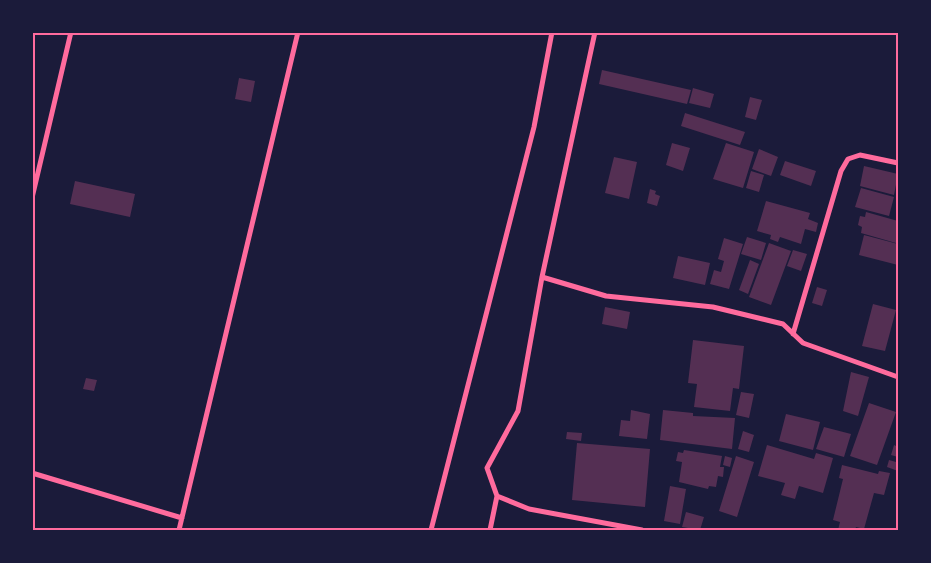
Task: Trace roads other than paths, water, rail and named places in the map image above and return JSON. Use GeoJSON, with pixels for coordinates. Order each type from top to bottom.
{"type":"FeatureCollection","features":[{"type":"Feature","properties":{"kind":"street"},"geometry":{"type":"LineString","coordinates":[[32,198],[71,32]]}},
{"type":"Feature","properties":{"kind":"street"},"geometry":{"type":"LineString","coordinates":[[179,530],[298,32]]}},
{"type":"Feature","properties":{"kind":"street"},"geometry":{"type":"LineString","coordinates":[[431,530],[534,127],[552,32]]}},
{"type":"Feature","properties":{"kind":"street"},"geometry":{"type":"LineString","coordinates":[[490,530],[497,496],[487,468],[518,411],[542,278],[595,32]]}},
{"type":"Feature","properties":{"kind":"street"},"geometry":{"type":"LineString","coordinates":[[794,334],[842,171],[848,159],[860,155],[898,163]]}},
{"type":"Feature","properties":{"kind":"street"},"geometry":{"type":"LineString","coordinates":[[542,278],[606,296],[713,307],[783,324],[803,343],[898,377]]}},
{"type":"Feature","properties":{"kind":"street"},"geometry":{"type":"LineString","coordinates":[[32,473],[182,518]]}},
{"type":"Feature","properties":{"kind":"street"},"geometry":{"type":"LineString","coordinates":[[497,496],[529,509],[642,530]]}}]}
